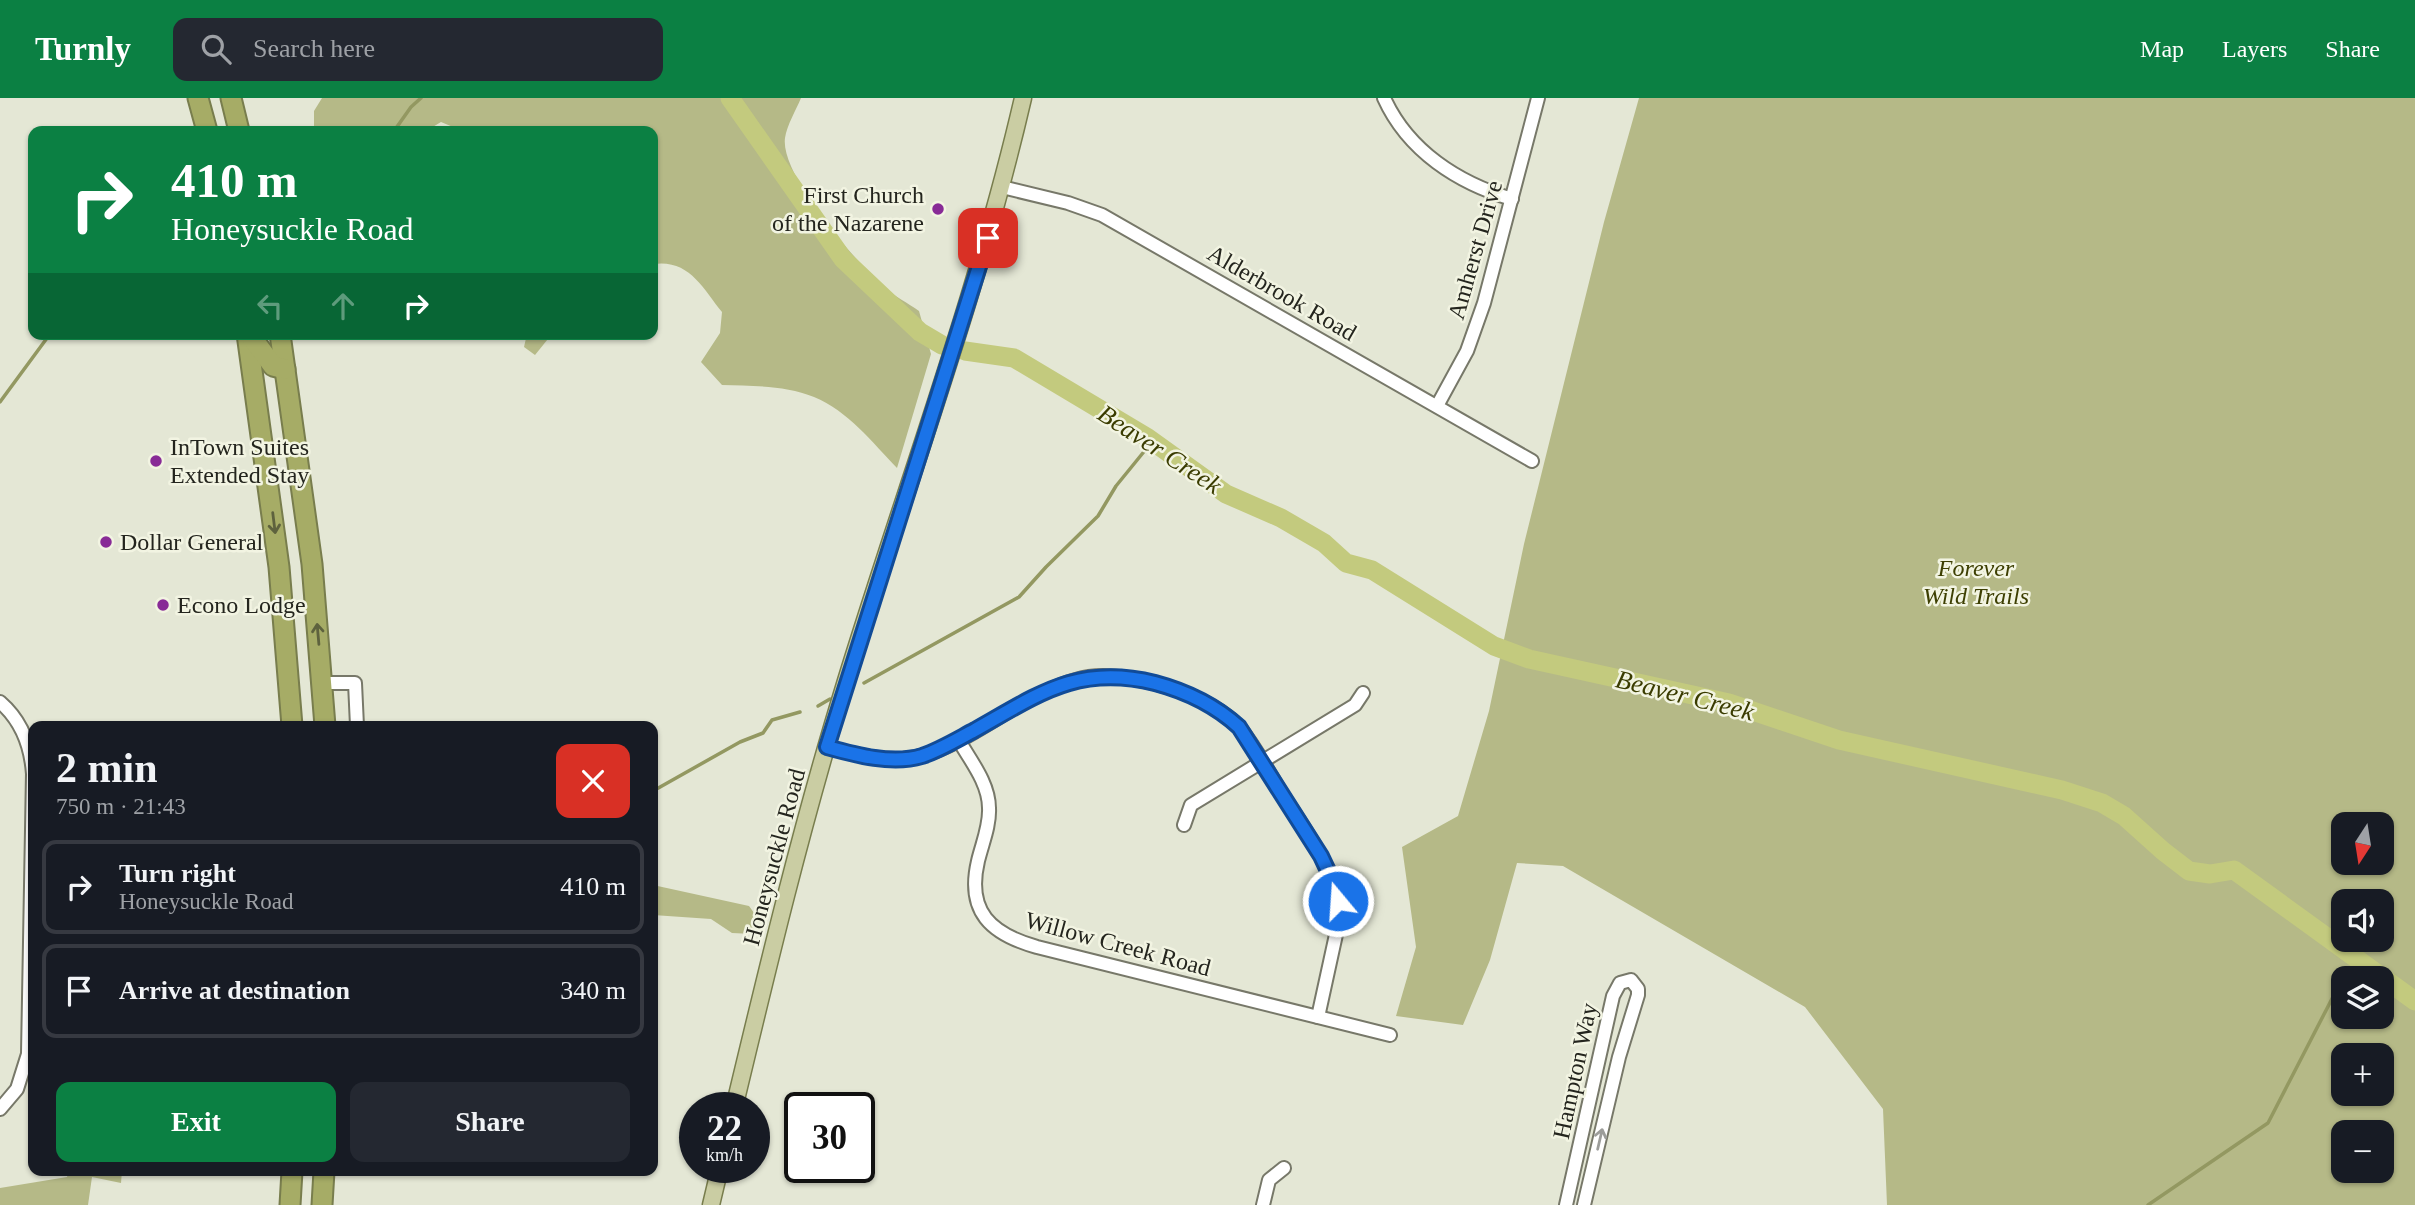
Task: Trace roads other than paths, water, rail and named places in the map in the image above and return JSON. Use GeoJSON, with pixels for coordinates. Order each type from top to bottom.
{"type":"FeatureCollection","features":[{"type":"Feature","properties":{"kind":"highway"},"geometry":{"type":"LineString","coordinates":[[198,98],[205,126]]}},
{"type":"Feature","properties":{"kind":"highway"},"geometry":{"type":"LineString","coordinates":[[231,98],[238,126]]}},
{"type":"Feature","properties":{"kind":"highway"},"geometry":{"type":"LineString","coordinates":[[249,340],[279,567],[292,721]]}},
{"type":"Feature","properties":{"kind":"highway"},"geometry":{"type":"LineString","coordinates":[[252,340],[272,366],[285,369]]}},
{"type":"Feature","properties":{"kind":"highway"},"geometry":{"type":"LineString","coordinates":[[280,340],[309,542],[325,721]]}},
{"type":"Feature","properties":{"kind":"highway"},"geometry":{"type":"LineString","coordinates":[[257,394],[270,394],[276,398],[293,422]]}},
{"type":"Feature","properties":{"kind":"highway"},"geometry":{"type":"LineString","coordinates":[[289,1205],[292,1176]]}},
{"type":"Feature","properties":{"kind":"highway"},"geometry":{"type":"LineString","coordinates":[[322,1205],[324,1176]]}},
{"type":"Feature","properties":{"kind":"main road","name":"Honeysuckle Road"},"geometry":{"type":"LineString","coordinates":[[738,1092],[792,874],[827,747],[968,304],[1002,187],[1023,98]]}},
{"type":"Feature","properties":{"kind":"main road"},"geometry":{"type":"LineString","coordinates":[[711,1205],[716,1183]]}},
{"type":"Feature","properties":{"kind":"street"},"geometry":{"type":"LineString","coordinates":[[1384,98],[1402,128],[1434,163],[1511,200]]}},
{"type":"Feature","properties":{"kind":"street","name":"Amherst Drive"},"geometry":{"type":"LineString","coordinates":[[1437,406],[1457,373],[1476,328],[1538,98]]}},
{"type":"Feature","properties":{"kind":"street","name":"Alderbrook Road"},"geometry":{"type":"LineString","coordinates":[[1002,187],[1068,203],[1102,215],[1532,461]]}},
{"type":"Feature","properties":{"kind":"street"},"geometry":{"type":"LineString","coordinates":[[827,747],[860,756],[907,758],[934,751],[1034,697],[1086,677],[1126,677],[1163,685],[1225,715],[1239,727],[1321,856],[1338,901],[1338,930],[1318,1017]]}},
{"type":"Feature","properties":{"kind":"street"},"geometry":{"type":"LineString","coordinates":[[322,683],[355,683],[357,721]]}},
{"type":"Feature","properties":{"kind":"street"},"geometry":{"type":"LineString","coordinates":[[1184,825],[1191,805],[1355,705],[1363,693]]}},
{"type":"Feature","properties":{"kind":"street"},"geometry":{"type":"LineString","coordinates":[[0,702],[19,723],[28,744]]}},
{"type":"Feature","properties":{"kind":"street","name":"Willow Creek Road"},"geometry":{"type":"LineString","coordinates":[[958,739],[986,787],[988,797],[988,821],[975,876],[976,900],[981,914],[1002,934],[1037,947],[1390,1035]]}},
{"type":"Feature","properties":{"kind":"street","name":"Hampton Way"},"geometry":{"type":"LineString","coordinates":[[1566,1205],[1615,989],[1625,980],[1631,980],[1638,989],[1638,995],[1619,1057],[1584,1205]]}},
{"type":"Feature","properties":{"kind":"street"},"geometry":{"type":"LineString","coordinates":[[0,1109],[17,1089],[28,1054]]}},
{"type":"Feature","properties":{"kind":"street"},"geometry":{"type":"LineString","coordinates":[[1263,1205],[1269,1180],[1284,1168]]}},
{"type":"Feature","properties":{"kind":"waterway"},"geometry":{"type":"LineString","coordinates":[[398,126],[421,98]]}},
{"type":"Feature","properties":{"kind":"waterway","name":"Beaver Creek"},"geometry":{"type":"LineString","coordinates":[[730,98],[843,259],[920,332],[942,345]]}},
{"type":"Feature","properties":{"kind":"waterway"},"geometry":{"type":"LineString","coordinates":[[0,402],[46,340]]}},
{"type":"Feature","properties":{"kind":"waterway","name":"Beaver Creek"},"geometry":{"type":"LineString","coordinates":[[965,351],[1014,358],[1148,438],[1226,494],[1281,518],[1324,543],[1346,563],[1372,570],[1494,646],[1529,659],[1729,703],[1839,740],[2062,790],[2102,803],[2124,816],[2189,871],[2210,874],[2234,870],[2415,1001]]}},
{"type":"Feature","properties":{"kind":"waterway"},"geometry":{"type":"LineString","coordinates":[[864,683],[1019,597],[1098,516],[1116,486],[1151,443]]}},
{"type":"Feature","properties":{"kind":"waterway"},"geometry":{"type":"LineString","coordinates":[[818,706],[830,699]]}},
{"type":"Feature","properties":{"kind":"waterway"},"geometry":{"type":"LineString","coordinates":[[658,788],[740,742],[763,733],[772,720],[800,712]]}},
{"type":"Feature","properties":{"kind":"waterway"},"geometry":{"type":"LineString","coordinates":[[2148,1205],[2268,1123],[2331,1001]]}},
{"type":"Feature","properties":{"kind":"place","name":"First Church of the Nazarene"},"geometry":{"type":"Point","coordinates":[938,209]}},
{"type":"Feature","properties":{"kind":"place","name":"InTown Suites Extended Stay"},"geometry":{"type":"Point","coordinates":[156,461]}},
{"type":"Feature","properties":{"kind":"place","name":"Dollar General"},"geometry":{"type":"Point","coordinates":[106,542]}},
{"type":"Feature","properties":{"kind":"place","name":"Econo Lodge"},"geometry":{"type":"Point","coordinates":[163,605]}},
{"type":"Feature","properties":{"kind":"park label","name":"Forever Wild Trails"},"geometry":{"type":"Point","coordinates":[1976,582]}}]}
